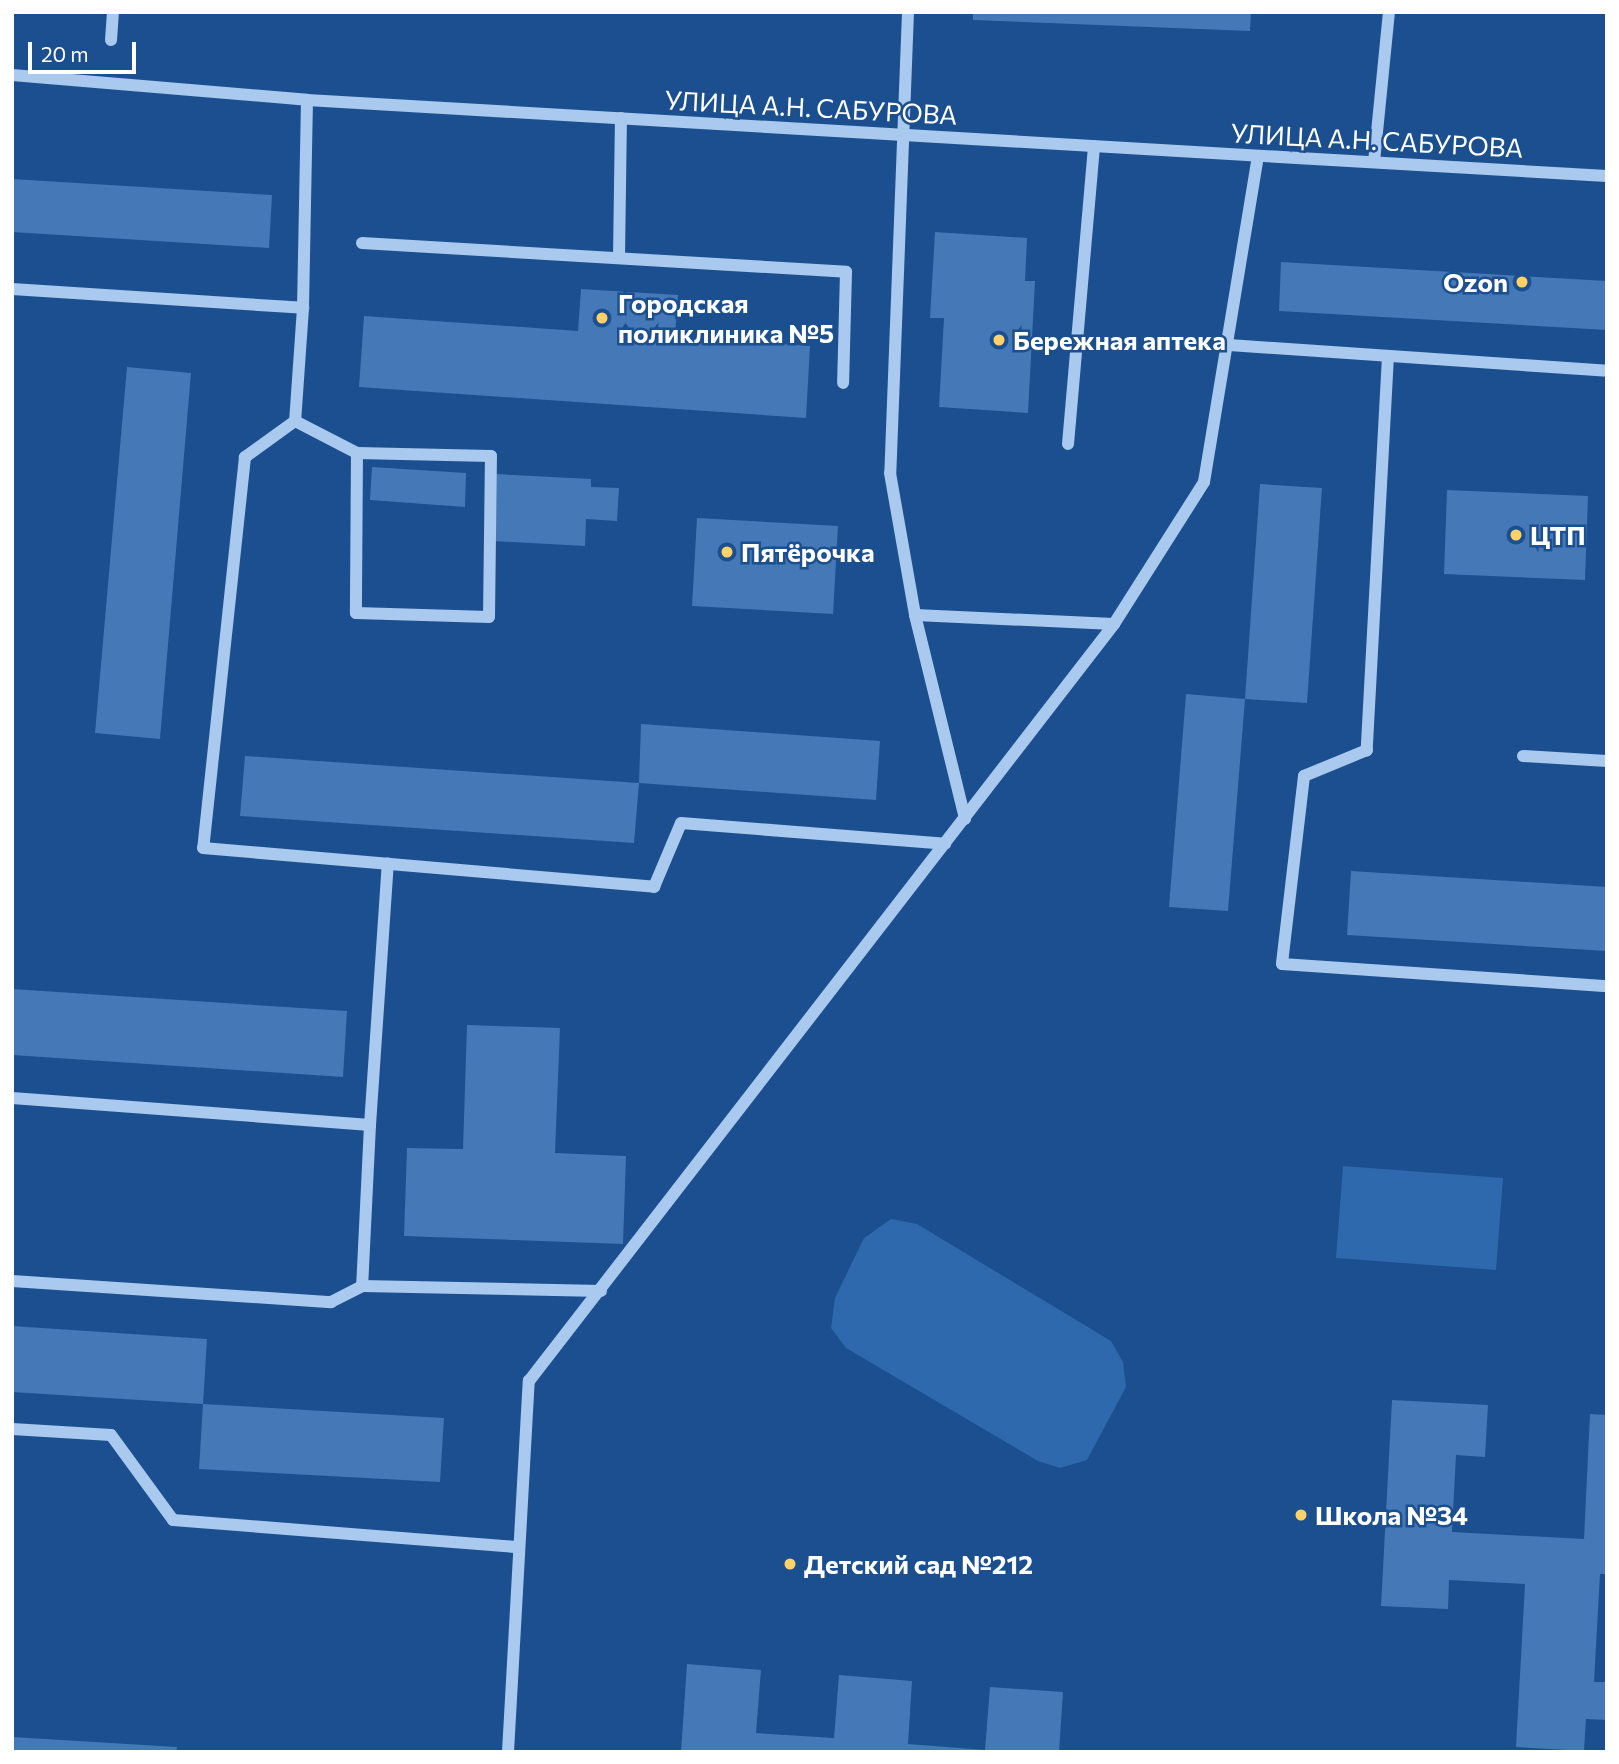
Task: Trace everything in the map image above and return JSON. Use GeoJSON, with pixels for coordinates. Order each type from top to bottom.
{"type":"FeatureCollection","features":[{"type":"Feature","properties":{"kind":"street"},"geometry":{"type":"LineString","coordinates":[[111,40],[113,12]]}},
{"type":"Feature","properties":{"kind":"street"},"geometry":{"type":"LineString","coordinates":[[908,12],[890,473],[915,615],[965,819]]}},
{"type":"Feature","properties":{"kind":"street"},"geometry":{"type":"LineString","coordinates":[[1374,162],[1390,12]]}},
{"type":"Feature","properties":{"kind":"street","name":"УЛИЦА А.Н. САБУРОВА"},"geometry":{"type":"LineString","coordinates":[[12,75],[307,100],[1607,176]]}},
{"type":"Feature","properties":{"kind":"street"},"geometry":{"type":"LineString","coordinates":[[295,421],[303,308],[307,100]]}},
{"type":"Feature","properties":{"kind":"street"},"geometry":{"type":"LineString","coordinates":[[619,258],[621,118]]}},
{"type":"Feature","properties":{"kind":"street"},"geometry":{"type":"LineString","coordinates":[[1068,444],[1094,146]]}},
{"type":"Feature","properties":{"kind":"street"},"geometry":{"type":"LineString","coordinates":[[508,1752],[529,1381],[1114,624],[1204,482],[1229,345],[1258,156]]}},
{"type":"Feature","properties":{"kind":"street"},"geometry":{"type":"LineString","coordinates":[[362,243],[846,272],[843,383]]}},
{"type":"Feature","properties":{"kind":"street"},"geometry":{"type":"LineString","coordinates":[[12,289],[303,308]]}},
{"type":"Feature","properties":{"kind":"street"},"geometry":{"type":"LineString","coordinates":[[1229,345],[1607,371]]}},
{"type":"Feature","properties":{"kind":"street"},"geometry":{"type":"LineString","coordinates":[[1388,356],[1367,750],[1304,776],[1282,964],[1607,986]]}},
{"type":"Feature","properties":{"kind":"street"},"geometry":{"type":"LineString","coordinates":[[295,421],[357,453],[491,456],[489,617],[356,613],[357,453]]}},
{"type":"Feature","properties":{"kind":"street"},"geometry":{"type":"LineString","coordinates":[[295,421],[245,457],[203,848],[654,887],[681,823],[945,845]]}},
{"type":"Feature","properties":{"kind":"street"},"geometry":{"type":"LineString","coordinates":[[915,615],[1114,624]]}},
{"type":"Feature","properties":{"kind":"street"},"geometry":{"type":"LineString","coordinates":[[1523,755],[1607,761]]}},
{"type":"Feature","properties":{"kind":"street"},"geometry":{"type":"LineString","coordinates":[[362,1286],[388,864]]}},
{"type":"Feature","properties":{"kind":"street"},"geometry":{"type":"LineString","coordinates":[[12,1098],[370,1125]]}},
{"type":"Feature","properties":{"kind":"street"},"geometry":{"type":"LineString","coordinates":[[12,1281],[331,1302],[362,1286],[601,1291]]}},
{"type":"Feature","properties":{"kind":"street"},"geometry":{"type":"LineString","coordinates":[[12,1429],[111,1435],[173,1520],[519,1547]]}},
{"type":"Feature","properties":{"kind":"shaded area"},"geometry":{"type":"Polygon","coordinates":[[[1343,1166],[1503,1178],[1496,1270],[1336,1258],[1343,1166]]]}},
{"type":"Feature","properties":{"kind":"shaded area"},"geometry":{"type":"Polygon","coordinates":[[[891,1219],[917,1224],[1111,1341],[1123,1362],[1126,1387],[1087,1460],[1060,1468],[1038,1461],[846,1348],[831,1328],[835,1298],[864,1238],[891,1219]]]}},
{"type":"Feature","properties":{"kind":"building"},"geometry":{"type":"Polygon","coordinates":[[[973,12],[1251,12],[1250,31],[973,20],[973,12]]]}},
{"type":"Feature","properties":{"kind":"building"},"geometry":{"type":"Polygon","coordinates":[[[12,179],[272,195],[269,248],[12,232],[12,179]]]}},
{"type":"Feature","properties":{"kind":"building"},"geometry":{"type":"Polygon","coordinates":[[[935,232],[1027,238],[1025,281],[1035,281],[1028,413],[939,407],[944,318],[930,318],[935,232]]]}},
{"type":"Feature","properties":{"kind":"building"},"geometry":{"type":"Polygon","coordinates":[[[1281,262],[1607,281],[1607,330],[1279,311],[1281,262]]]}},
{"type":"Feature","properties":{"kind":"building"},"geometry":{"type":"Polygon","coordinates":[[[581,289],[678,295],[675,336],[810,346],[806,418],[359,387],[364,316],[578,331],[581,289]]]}},
{"type":"Feature","properties":{"kind":"building"},"geometry":{"type":"Polygon","coordinates":[[[127,367],[191,373],[160,739],[95,733],[127,367]]]}},
{"type":"Feature","properties":{"kind":"building"},"geometry":{"type":"Polygon","coordinates":[[[372,467],[466,473],[465,507],[370,500],[372,467]]]}},
{"type":"Feature","properties":{"kind":"building"},"geometry":{"type":"Polygon","coordinates":[[[496,474],[591,479],[591,487],[619,488],[617,521],[586,519],[585,546],[492,541],[496,474]]]}},
{"type":"Feature","properties":{"kind":"building"},"geometry":{"type":"Polygon","coordinates":[[[1260,484],[1322,488],[1307,703],[1245,699],[1260,484]]]}},
{"type":"Feature","properties":{"kind":"building","name":"ЦТП"},"geometry":{"type":"Polygon","coordinates":[[[1447,490],[1588,496],[1585,580],[1444,574],[1447,490]]]}},
{"type":"Feature","properties":{"kind":"building"},"geometry":{"type":"Polygon","coordinates":[[[697,518],[838,526],[833,614],[692,606],[697,518]]]}},
{"type":"Feature","properties":{"kind":"building"},"geometry":{"type":"Polygon","coordinates":[[[1186,694],[1245,699],[1228,911],[1169,907],[1186,694]]]}},
{"type":"Feature","properties":{"kind":"building"},"geometry":{"type":"Polygon","coordinates":[[[641,724],[880,741],[876,800],[639,783],[641,724]]]}},
{"type":"Feature","properties":{"kind":"building"},"geometry":{"type":"Polygon","coordinates":[[[245,756],[639,783],[634,843],[240,816],[245,756]]]}},
{"type":"Feature","properties":{"kind":"building"},"geometry":{"type":"Polygon","coordinates":[[[1351,871],[1607,887],[1607,951],[1347,935],[1351,871]]]}},
{"type":"Feature","properties":{"kind":"building"},"geometry":{"type":"Polygon","coordinates":[[[12,989],[347,1011],[343,1077],[12,1055],[12,989]]]}},
{"type":"Feature","properties":{"kind":"building"},"geometry":{"type":"Polygon","coordinates":[[[467,1025],[560,1028],[555,1153],[626,1156],[623,1244],[404,1236],[407,1148],[463,1149],[467,1025]]]}},
{"type":"Feature","properties":{"kind":"building"},"geometry":{"type":"Polygon","coordinates":[[[12,1326],[207,1339],[203,1404],[12,1392],[12,1326]]]}},
{"type":"Feature","properties":{"kind":"building"},"geometry":{"type":"Polygon","coordinates":[[[1392,1400],[1488,1405],[1485,1457],[1456,1455],[1452,1532],[1584,1539],[1590,1414],[1607,1415],[1607,1574],[1600,1574],[1594,1682],[1607,1682],[1607,1720],[1586,1719],[1584,1751],[1516,1747],[1525,1584],[1449,1580],[1448,1609],[1381,1606],[1392,1400]]]}},
{"type":"Feature","properties":{"kind":"building"},"geometry":{"type":"Polygon","coordinates":[[[203,1404],[444,1418],[440,1482],[199,1469],[203,1404]]]}},
{"type":"Feature","properties":{"kind":"building"},"geometry":{"type":"Polygon","coordinates":[[[687,1664],[761,1670],[756,1733],[834,1738],[839,1675],[912,1681],[908,1744],[985,1750],[990,1687],[1063,1692],[1059,1752],[681,1752],[687,1664]]]}},
{"type":"Feature","properties":{"kind":"building"},"geometry":{"type":"Polygon","coordinates":[[[12,1737],[177,1747],[176,1752],[12,1752],[12,1737]]]}},
{"type":"Feature","properties":{"kind":"place","name":"Ozon"},"geometry":{"type":"Point","coordinates":[1522,282]}},
{"type":"Feature","properties":{"kind":"place","name":"Городская поликлиника №5"},"geometry":{"type":"Point","coordinates":[602,318]}},
{"type":"Feature","properties":{"kind":"place","name":"Бережная аптека"},"geometry":{"type":"Point","coordinates":[999,340]}},
{"type":"Feature","properties":{"kind":"place","name":"ЦТП"},"geometry":{"type":"Point","coordinates":[1516,535]}},
{"type":"Feature","properties":{"kind":"place","name":"Пятёрочка"},"geometry":{"type":"Point","coordinates":[727,552]}},
{"type":"Feature","properties":{"kind":"place","name":"Школа №34"},"geometry":{"type":"Point","coordinates":[1301,1515]}},
{"type":"Feature","properties":{"kind":"place","name":"Детский сад №212"},"geometry":{"type":"Point","coordinates":[790,1564]}}]}
